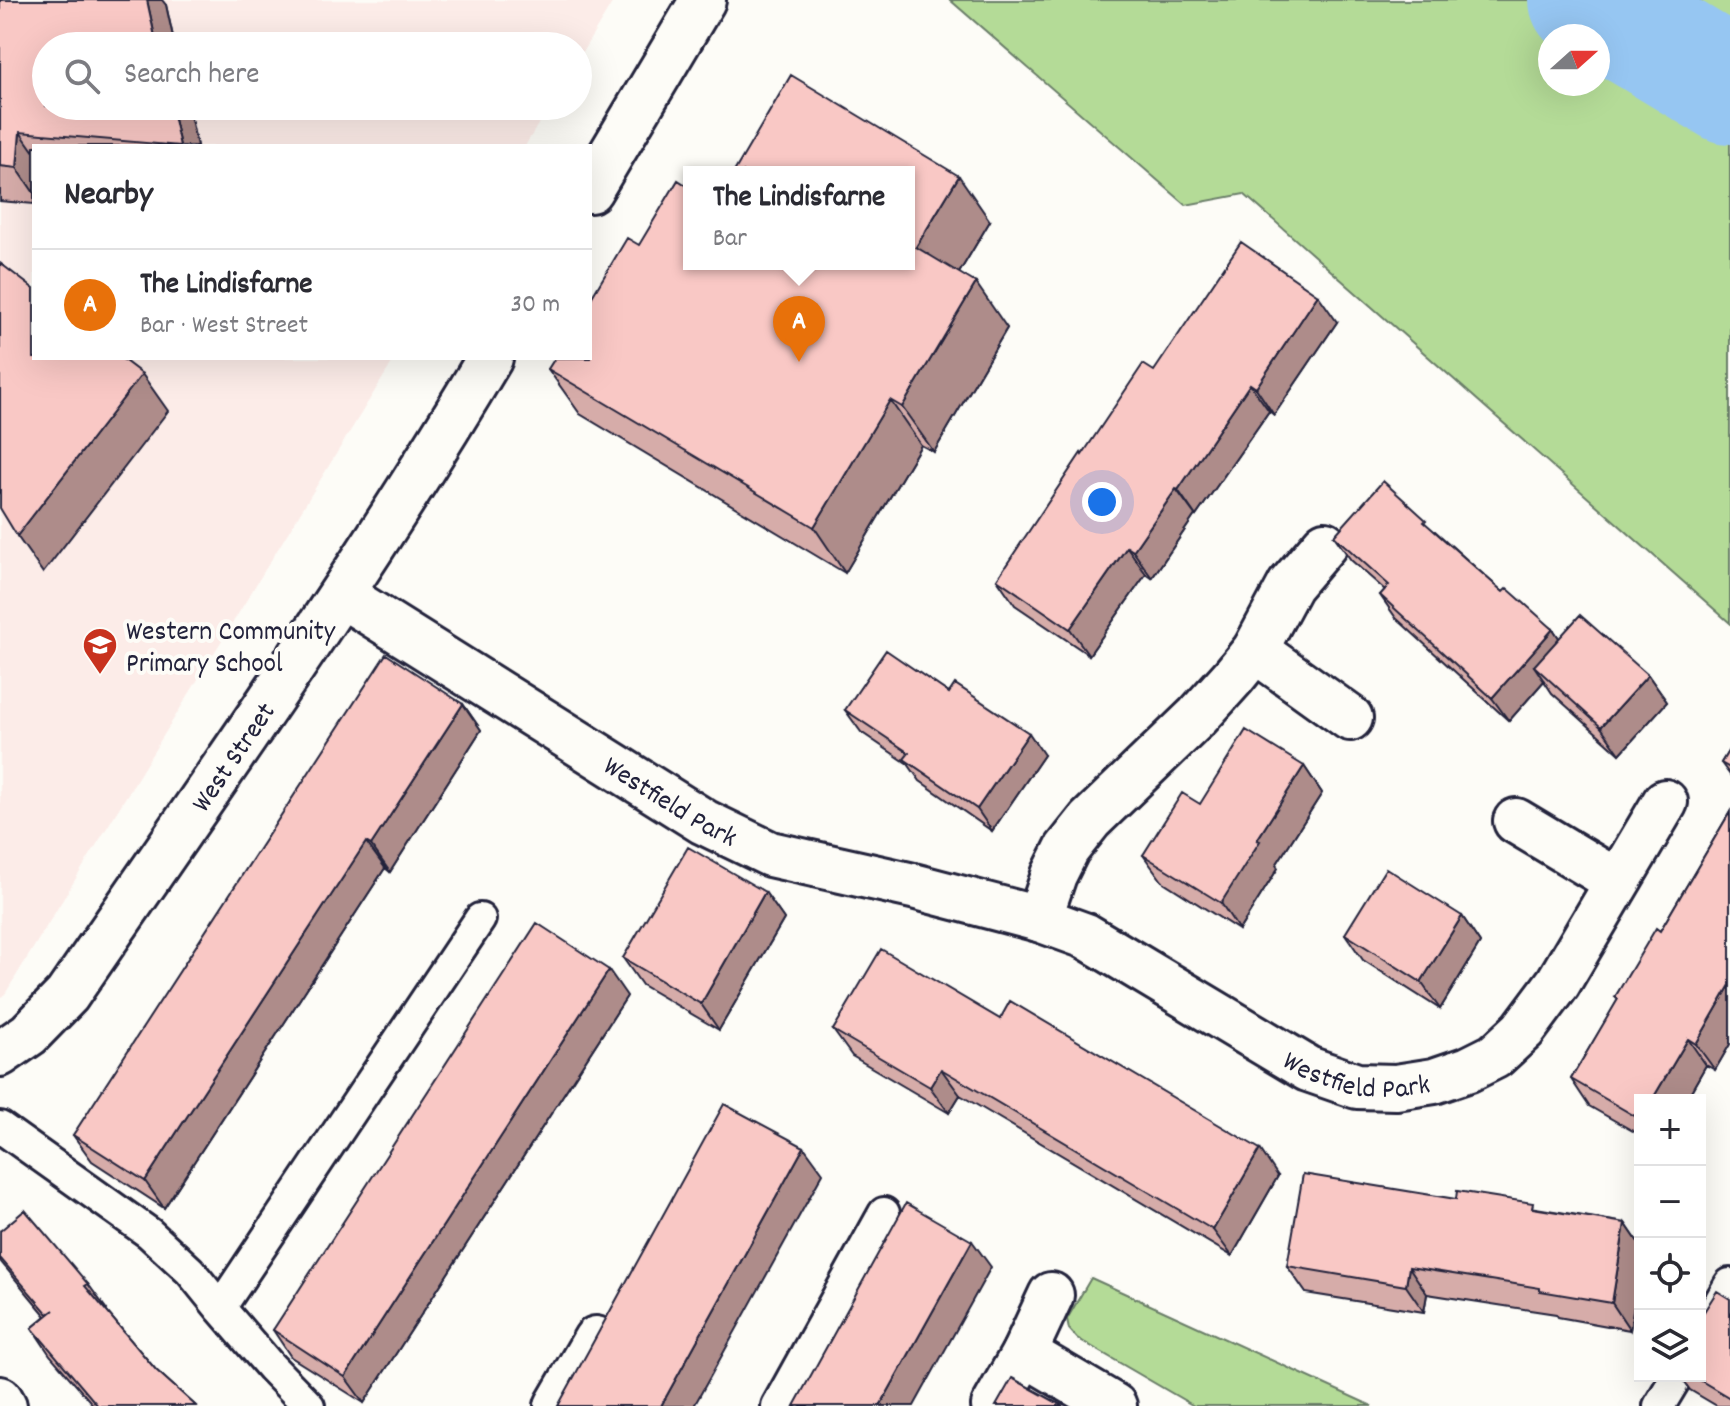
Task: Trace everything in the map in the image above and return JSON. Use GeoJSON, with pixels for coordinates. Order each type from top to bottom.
{"type":"FeatureCollection","features":[{"type":"Feature","properties":{"kind":"street"},"geometry":{"type":"LineString","coordinates":[[592,187],[703,0]]}},
{"type":"Feature","properties":{"kind":"street","name":"West Street"},"geometry":{"type":"LineString","coordinates":[[0,1054],[29,1034],[67,995],[342,595],[440,444],[489,360]]}},
{"type":"Feature","properties":{"kind":"street"},"geometry":{"type":"LineString","coordinates":[[1039,919],[1054,875],[1067,849],[1090,820],[1198,716],[1234,676],[1255,650],[1290,585],[1325,544]]}},
{"type":"Feature","properties":{"kind":"street","name":"Westfield Park"},"geometry":{"type":"LineString","coordinates":[[342,595],[704,822],[770,854],[913,886],[1039,919],[1086,936],[1308,1069],[1357,1086],[1396,1087],[1434,1081],[1495,1056],[1523,1030],[1558,983],[1665,802]]}},
{"type":"Feature","properties":{"kind":"street"},"geometry":{"type":"LineString","coordinates":[[1255,650],[1350,718]]}},
{"type":"Feature","properties":{"kind":"street"},"geometry":{"type":"LineString","coordinates":[[1516,821],[1616,881]]}},
{"type":"Feature","properties":{"kind":"street"},"geometry":{"type":"LineString","coordinates":[[994,1406],[1024,1353],[1051,1295]]}},
{"type":"Feature","properties":{"kind":"street"},"geometry":{"type":"LineString","coordinates":[[557,1406],[612,1312]]}},
{"type":"Feature","properties":{"kind":"street"},"geometry":{"type":"LineString","coordinates":[[1024,1353],[1114,1406]]}},
{"type":"Feature","properties":{"kind":"street"},"geometry":{"type":"LineString","coordinates":[[0,1399],[4,1406]]}},
{"type":"Feature","properties":{"kind":"lane"},"geometry":{"type":"LineString","coordinates":[[220,1308],[480,919]]}},
{"type":"Feature","properties":{"kind":"lane"},"geometry":{"type":"LineString","coordinates":[[0,1127],[149,1233],[190,1271],[271,1367],[309,1406]]}},
{"type":"Feature","properties":{"kind":"lane"},"geometry":{"type":"LineString","coordinates":[[777,1406],[884,1213]]}},
{"type":"Feature","properties":{"kind":"lane"},"geometry":{"type":"LineString","coordinates":[[1706,1326],[1730,1284]]}},
{"type":"Feature","properties":{"kind":"lane"},"geometry":{"type":"LineString","coordinates":[[1659,1406],[1673,1382]]}},
{"type":"Feature","properties":{"kind":"shaded area","name":"Western Community Primary School"},"geometry":{"type":"Polygon","coordinates":[[[0,0],[614,0],[592,36],[592,32],[32,32],[32,120],[541,120],[526,144],[32,144],[32,360],[394,360],[0,998],[0,0]]]}},
{"type":"Feature","properties":{"kind":"green space"},"geometry":{"type":"Polygon","coordinates":[[[950,0],[1533,0],[1567,24],[1538,24],[1538,96],[1610,96],[1610,54],[1730,134],[1730,623],[1244,194],[1186,205],[950,0]]]}},
{"type":"Feature","properties":{"kind":"green space"},"geometry":{"type":"Polygon","coordinates":[[[1642,0],[1730,0],[1730,52],[1642,0]]]}},
{"type":"Feature","properties":{"kind":"green space"},"geometry":{"type":"Polygon","coordinates":[[[1091,1278],[1372,1406],[1194,1406],[1077,1338],[1069,1329],[1067,1319],[1091,1278]]]}},
{"type":"Feature","properties":{"kind":"building"},"geometry":{"type":"Polygon","coordinates":[[[0,0],[147,0],[154,32],[32,32],[32,120],[174,120],[180,144],[20,132],[17,168],[0,166],[0,0]]]}},
{"type":"Feature","properties":{"kind":"building"},"geometry":{"type":"Polygon","coordinates":[[[791,75],[959,176],[916,247],[976,283],[902,407],[890,400],[814,527],[548,369],[554,360],[592,360],[592,297],[627,238],[639,245],[678,180],[683,183],[683,270],[915,270],[915,166],[738,166],[791,75]]]}},
{"type":"Feature","properties":{"kind":"building"},"geometry":{"type":"Polygon","coordinates":[[[1241,242],[1318,295],[1256,388],[1250,384],[1178,490],[1133,551],[1127,547],[1070,629],[997,579],[1143,364],[1154,371],[1241,242]]]}},
{"type":"Feature","properties":{"kind":"building"},"geometry":{"type":"Polygon","coordinates":[[[0,263],[32,287],[32,360],[124,360],[142,374],[17,536],[0,508],[0,263]]]}},
{"type":"Feature","properties":{"kind":"building"},"geometry":{"type":"Polygon","coordinates":[[[1383,481],[1503,592],[1507,588],[1553,629],[1492,698],[1380,595],[1389,585],[1334,536],[1383,481]]]}},
{"type":"Feature","properties":{"kind":"building"},"geometry":{"type":"Polygon","coordinates":[[[1580,615],[1648,675],[1601,727],[1534,666],[1580,615]]]}},
{"type":"Feature","properties":{"kind":"building"},"geometry":{"type":"Polygon","coordinates":[[[886,650],[949,693],[955,684],[1029,733],[977,809],[904,759],[909,753],[845,710],[886,650]]]}},
{"type":"Feature","properties":{"kind":"building"},"geometry":{"type":"Polygon","coordinates":[[[386,654],[463,704],[371,845],[366,842],[145,1181],[73,1135],[386,654]]]}},
{"type":"Feature","properties":{"kind":"building"},"geometry":{"type":"Polygon","coordinates":[[[1246,730],[1304,766],[1221,903],[1143,855],[1182,793],[1200,804],[1246,730]]]}},
{"type":"Feature","properties":{"kind":"building"},"geometry":{"type":"Polygon","coordinates":[[[1730,748],[1730,768],[1721,763],[1730,748]]]}},
{"type":"Feature","properties":{"kind":"building"},"geometry":{"type":"Polygon","coordinates":[[[1730,812],[1730,985],[1696,1044],[1688,1039],[1656,1094],[1634,1094],[1634,1116],[1571,1079],[1656,928],[1660,931],[1730,812]]]}},
{"type":"Feature","properties":{"kind":"building"},"geometry":{"type":"Polygon","coordinates":[[[688,847],[765,892],[701,1004],[623,958],[688,847]]]}},
{"type":"Feature","properties":{"kind":"building"},"geometry":{"type":"Polygon","coordinates":[[[1386,868],[1462,916],[1421,982],[1345,934],[1386,868]]]}},
{"type":"Feature","properties":{"kind":"building"},"geometry":{"type":"Polygon","coordinates":[[[537,923],[609,970],[345,1377],[273,1330],[537,923]]]}},
{"type":"Feature","properties":{"kind":"building"},"geometry":{"type":"Polygon","coordinates":[[[881,949],[1000,1019],[1010,1001],[1260,1149],[1213,1230],[941,1069],[930,1087],[833,1030],[881,949]]]}},
{"type":"Feature","properties":{"kind":"building"},"geometry":{"type":"Polygon","coordinates":[[[724,1104],[804,1147],[661,1406],[558,1406],[724,1104]]]}},
{"type":"Feature","properties":{"kind":"building"},"geometry":{"type":"Polygon","coordinates":[[[1303,1174],[1456,1199],[1457,1191],[1533,1203],[1532,1208],[1625,1223],[1612,1303],[1409,1267],[1406,1286],[1287,1266],[1303,1174]]]}},
{"type":"Feature","properties":{"kind":"building"},"geometry":{"type":"Polygon","coordinates":[[[906,1203],[972,1241],[880,1406],[794,1406],[906,1203]]]}},
{"type":"Feature","properties":{"kind":"building"},"geometry":{"type":"Polygon","coordinates":[[[25,1210],[156,1370],[196,1406],[98,1406],[32,1328],[54,1310],[48,1314],[0,1258],[0,1231],[25,1210]]]}},
{"type":"Feature","properties":{"kind":"building"},"geometry":{"type":"Polygon","coordinates":[[[1717,1291],[1730,1299],[1730,1398],[1703,1382],[1706,1382],[1706,1308],[1717,1291]]]}},
{"type":"Feature","properties":{"kind":"building"},"geometry":{"type":"Polygon","coordinates":[[[1012,1378],[1063,1406],[996,1406],[1012,1378]]]}},
{"type":"Feature","properties":{"kind":"waterway"},"geometry":{"type":"LineString","coordinates":[[1587,0],[1730,86]]}},
{"type":"Feature","properties":{"kind":"place","name":"The Lindisfarne"},"geometry":{"type":"Point","coordinates":[799,362]}},
{"type":"Feature","properties":{"kind":"place","name":"Western Community Primary School"},"geometry":{"type":"Point","coordinates":[100,676]}}]}
